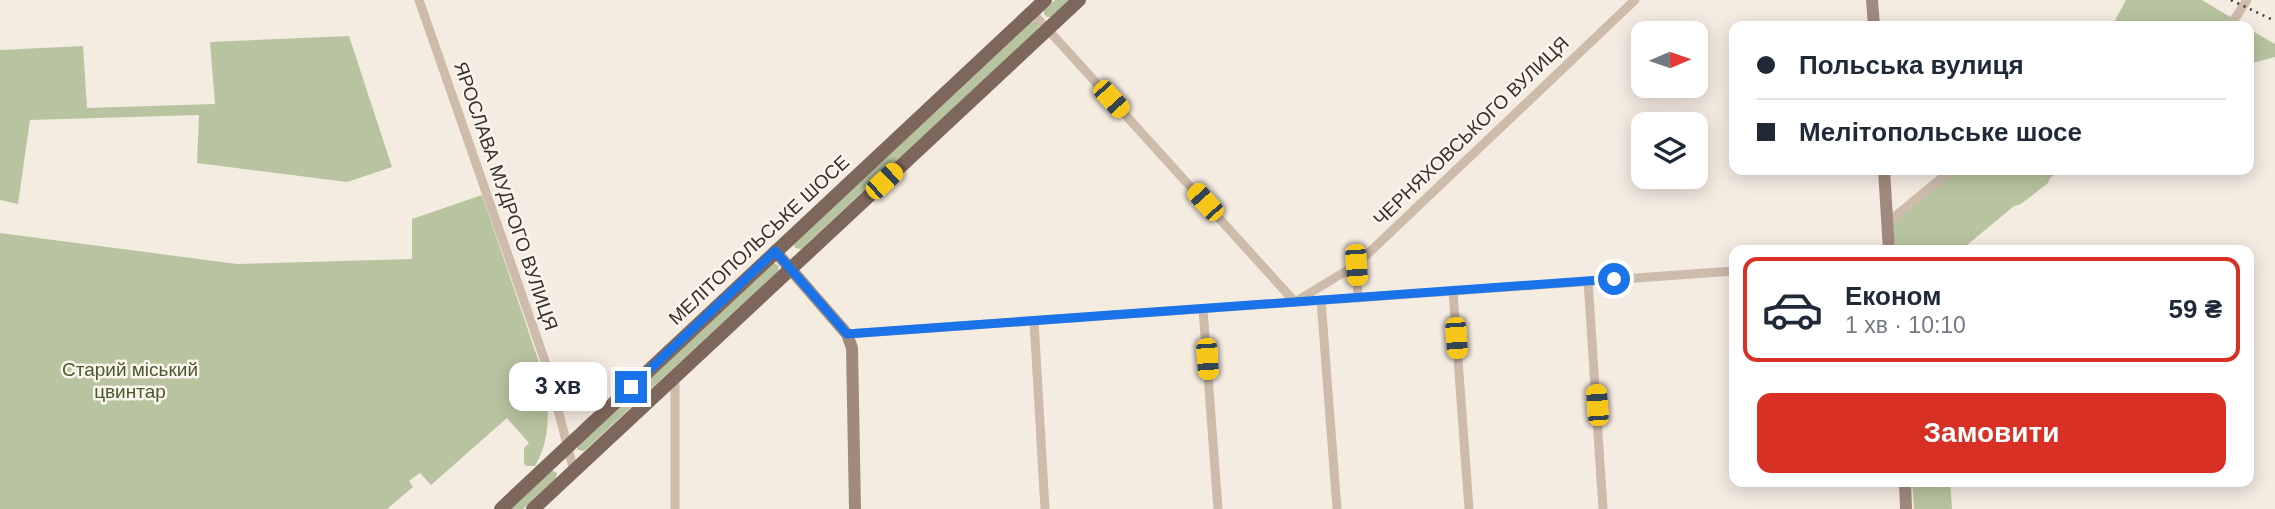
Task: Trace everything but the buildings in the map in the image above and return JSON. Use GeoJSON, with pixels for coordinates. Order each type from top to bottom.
{"type":"FeatureCollection","features":[{"type":"Feature","properties":{"kind":"main road","name":"МЕЛІТОПОЛЬСЬКЕ ШОСЕ"},"geometry":{"type":"LineString","coordinates":[[501,509],[1045,0]]}},
{"type":"Feature","properties":{"kind":"main road"},"geometry":{"type":"LineString","coordinates":[[533,509],[1079,0]]}},
{"type":"Feature","properties":{"kind":"street","name":"ЯРОСЛАВА МУДРОГО ВУЛИЦЯ"},"geometry":{"type":"LineString","coordinates":[[419,0],[546,364],[575,471]]}},
{"type":"Feature","properties":{"kind":"street","name":"ЧЕРНЯХОВСЬКОГО ВУЛИЦЯ"},"geometry":{"type":"LineString","coordinates":[[1295,302],[1356,265],[1635,0]]}},
{"type":"Feature","properties":{"kind":"street"},"geometry":{"type":"LineString","coordinates":[[1871,0],[1873,21]]}},
{"type":"Feature","properties":{"kind":"street"},"geometry":{"type":"LineString","coordinates":[[2233,21],[2248,0]]}},
{"type":"Feature","properties":{"kind":"street"},"geometry":{"type":"LineString","coordinates":[[1032,12],[1295,302]]}},
{"type":"Feature","properties":{"kind":"street"},"geometry":{"type":"LineString","coordinates":[[1884,175],[1889,245]]}},
{"type":"Feature","properties":{"kind":"street"},"geometry":{"type":"LineString","coordinates":[[1887,223],[1946,175]]}},
{"type":"Feature","properties":{"kind":"street"},"geometry":{"type":"LineString","coordinates":[[775,251],[847,334],[852,348],[855,509]]}},
{"type":"Feature","properties":{"kind":"street"},"geometry":{"type":"LineString","coordinates":[[1356,265],[1358,298]]}},
{"type":"Feature","properties":{"kind":"street"},"geometry":{"type":"LineString","coordinates":[[847,334],[1729,271]]}},
{"type":"Feature","properties":{"kind":"street"},"geometry":{"type":"LineString","coordinates":[[1588,281],[1604,509]]}},
{"type":"Feature","properties":{"kind":"street"},"geometry":{"type":"LineString","coordinates":[[1453,291],[1469,509]]}},
{"type":"Feature","properties":{"kind":"street"},"geometry":{"type":"LineString","coordinates":[[1321,300],[1337,509]]}},
{"type":"Feature","properties":{"kind":"street"},"geometry":{"type":"LineString","coordinates":[[1203,309],[1218,509]]}},
{"type":"Feature","properties":{"kind":"street"},"geometry":{"type":"LineString","coordinates":[[1034,321],[1045,509]]}},
{"type":"Feature","properties":{"kind":"street"},"geometry":{"type":"LineString","coordinates":[[675,376],[675,509]]}},
{"type":"Feature","properties":{"kind":"street"},"geometry":{"type":"LineString","coordinates":[[1905,487],[1906,509]]}},
{"type":"Feature","properties":{"kind":"green space"},"geometry":{"type":"Polygon","coordinates":[[[1055,0],[1069,0],[1051,17],[1047,17],[1044,10],[1055,0]]]}},
{"type":"Feature","properties":{"kind":"green space"},"geometry":{"type":"Polygon","coordinates":[[[2126,0],[2202,0],[2237,21],[2115,21],[2126,0]]]}},
{"type":"Feature","properties":{"kind":"green space"},"geometry":{"type":"Polygon","coordinates":[[[1036,21],[1039,24],[1038,29],[801,249],[795,248],[794,244],[1036,21]]]}},
{"type":"Feature","properties":{"kind":"green space"},"geometry":{"type":"Polygon","coordinates":[[[2254,32],[2275,44],[2275,57],[2254,63],[2254,32]]]}},
{"type":"Feature","properties":{"kind":"green space"},"geometry":{"type":"Polygon","coordinates":[[[349,36],[392,167],[347,182],[197,163],[199,115],[30,120],[18,204],[0,200],[0,50],[83,46],[87,108],[215,104],[210,42],[349,36]]]}},
{"type":"Feature","properties":{"kind":"green space"},"geometry":{"type":"Polygon","coordinates":[[[1939,175],[2054,175],[2048,183],[2021,204],[2014,206],[1967,245],[1895,245],[1893,224],[1909,199],[1939,175]]]}},
{"type":"Feature","properties":{"kind":"green space","name":"Старий міський цвинтар"},"geometry":{"type":"Polygon","coordinates":[[[482,195],[545,380],[548,424],[544,445],[535,466],[526,466],[524,463],[524,448],[529,443],[507,418],[431,485],[420,473],[409,481],[413,487],[387,509],[0,509],[0,233],[237,264],[412,259],[412,219],[482,195]]]}},
{"type":"Feature","properties":{"kind":"green space"},"geometry":{"type":"Polygon","coordinates":[[[774,263],[779,266],[778,271],[584,451],[578,450],[577,446],[774,263]]]}},
{"type":"Feature","properties":{"kind":"green space"},"geometry":{"type":"Polygon","coordinates":[[[552,470],[557,473],[556,478],[523,509],[509,509],[552,470]]]}},
{"type":"Feature","properties":{"kind":"green space"},"geometry":{"type":"Polygon","coordinates":[[[1912,487],[1950,487],[1952,509],[1914,509],[1912,487]]]}},
{"type":"Feature","properties":{"kind":"railway"},"geometry":{"type":"LineString","coordinates":[[2231,0],[2275,21]]}},
{"type":"Feature","properties":{"kind":"route"},"geometry":{"type":"LineString","coordinates":[[631,387],[775,251],[847,334],[1614,279]]}}]}
